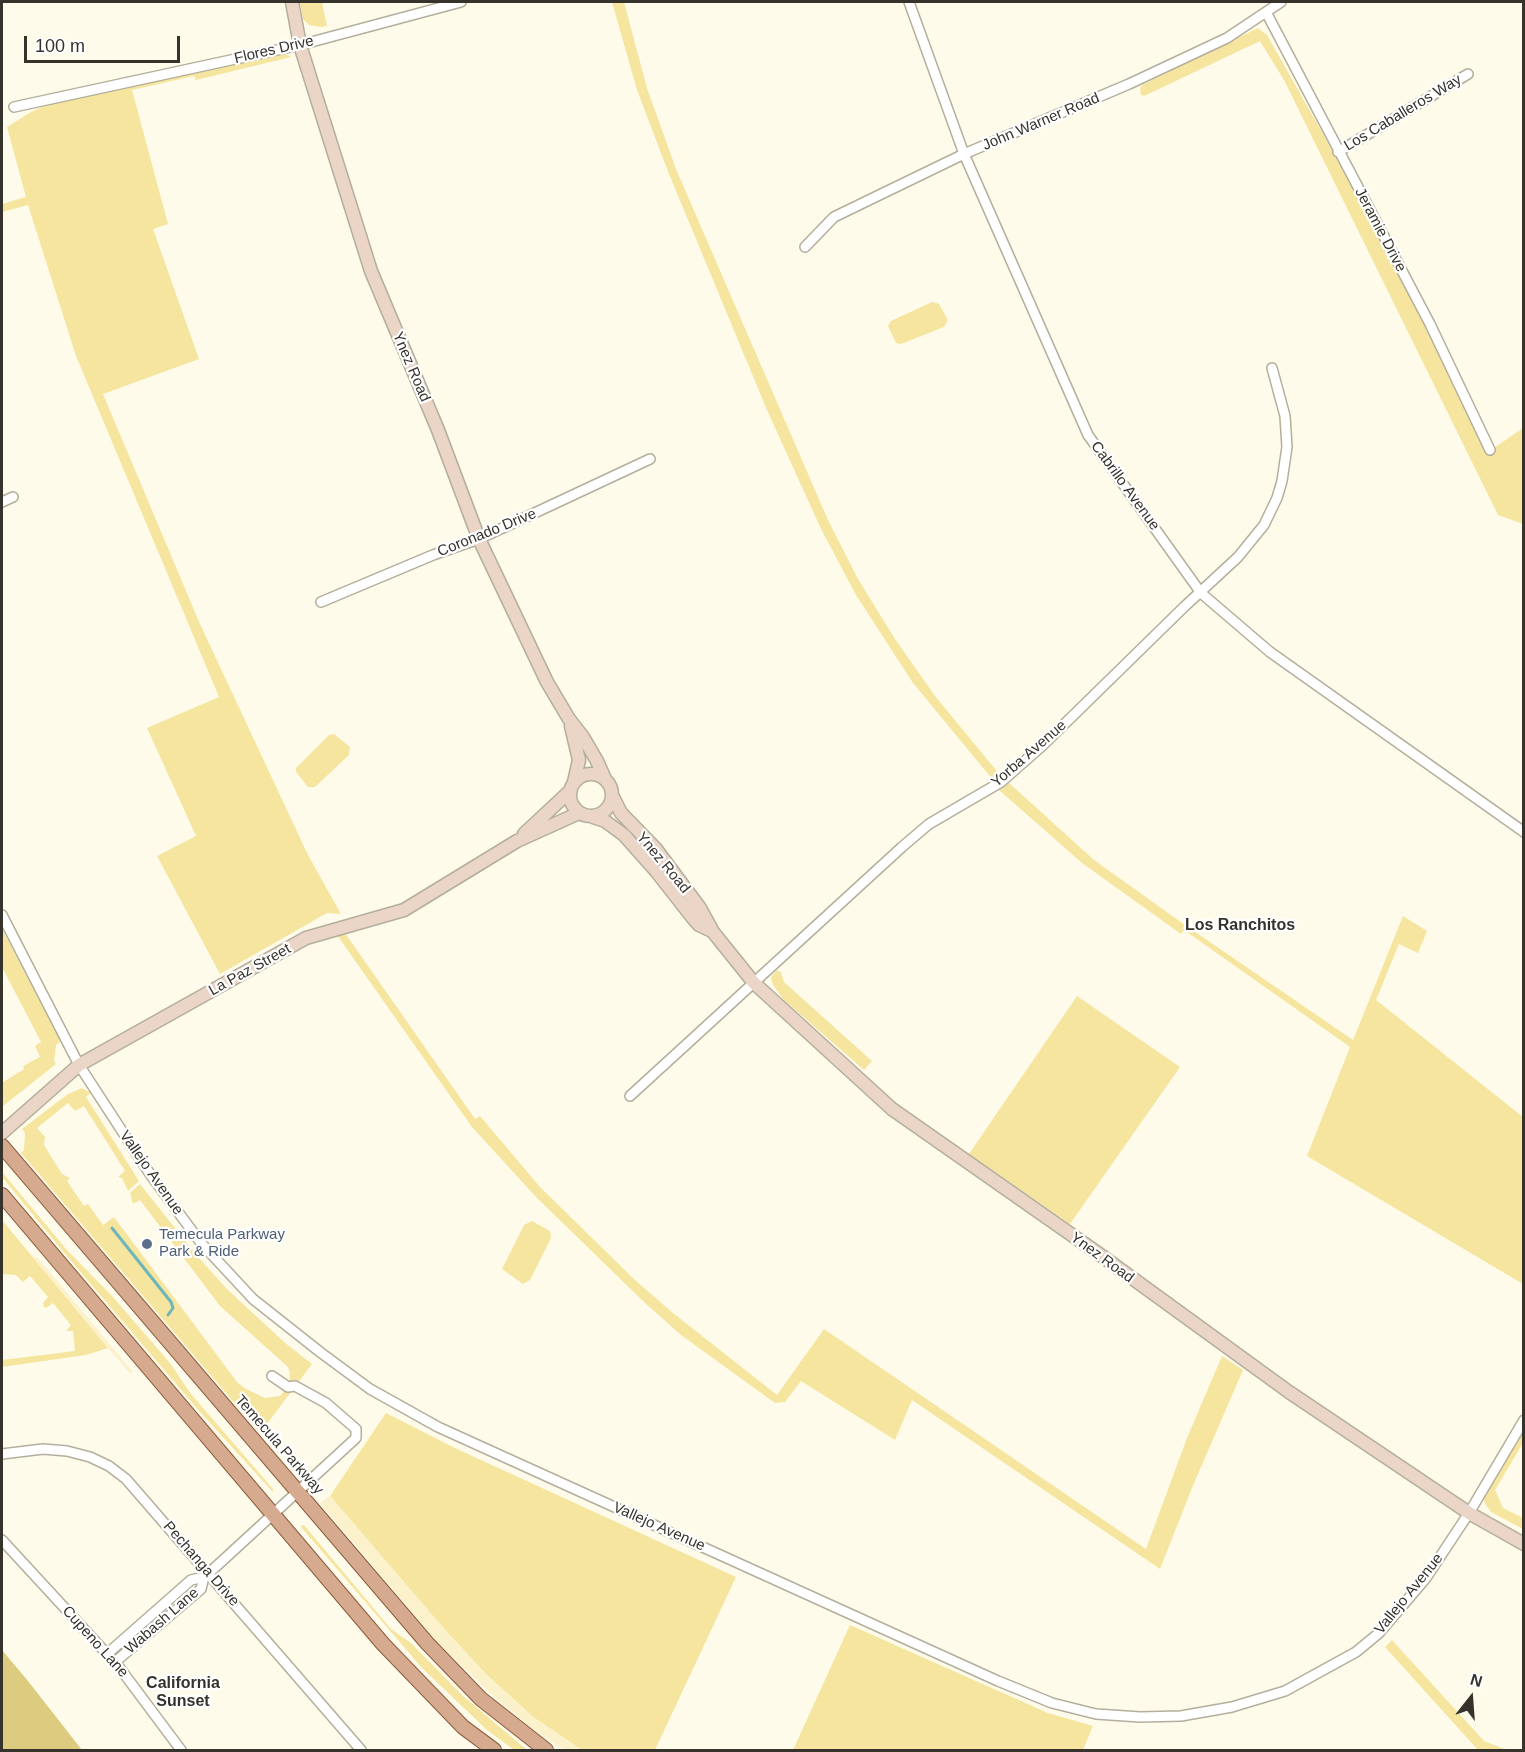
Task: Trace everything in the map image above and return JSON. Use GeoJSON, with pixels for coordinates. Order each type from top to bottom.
{"type":"FeatureCollection","features":[{"type":"Feature","properties":{"kind":"main road","name":"Ynez Road"},"geometry":{"type":"LineString","coordinates":[[292,2],[300,45],[371,271],[438,430],[479,539],[547,682],[569,719],[583,737],[605,780]]}},
{"type":"Feature","properties":{"kind":"main road","name":"Ynez Road"},"geometry":{"type":"LineString","coordinates":[[569,719],[579,760],[572,787]]}},
{"type":"Feature","properties":{"kind":"main road"},"geometry":{"type":"LineString","coordinates":[[592,774],[605,780],[610,786],[612,801],[605,812],[593,817],[579,813],[571,803],[572,787],[582,776],[592,774]]}},
{"type":"Feature","properties":{"kind":"main road","name":"La Paz Street"},"geometry":{"type":"LineString","coordinates":[[517,841],[572,787]]}},
{"type":"Feature","properties":{"kind":"main road","name":"Ynez Road"},"geometry":{"type":"LineString","coordinates":[[612,795],[621,813],[656,849],[700,908],[713,932],[754,982],[892,1109],[1099,1254],[1289,1392],[1469,1513],[1524,1544]]}},
{"type":"Feature","properties":{"kind":"main road","name":"La Paz Street"},"geometry":{"type":"LineString","coordinates":[[2,1133],[79,1065],[306,938],[404,910],[517,841],[579,813]]}},
{"type":"Feature","properties":{"kind":"main road","name":"Ynez Road"},"geometry":{"type":"LineString","coordinates":[[593,817],[605,821],[624,835],[699,925],[713,932]]}},
{"type":"Feature","properties":{"kind":"main road","name":"Temecula Parkway"},"geometry":{"type":"LineString","coordinates":[[2,1146],[370,1578],[451,1669],[507,1721],[546,1750]]}},
{"type":"Feature","properties":{"kind":"main road"},"geometry":{"type":"LineString","coordinates":[[2,1195],[383,1644],[463,1727],[494,1750]]}},
{"type":"Feature","properties":{"kind":"street","name":"Flores Drive"},"geometry":{"type":"LineString","coordinates":[[14,107],[300,45],[461,2]]}},
{"type":"Feature","properties":{"kind":"street","name":"Cabrillo Avenue"},"geometry":{"type":"LineString","coordinates":[[909,2],[964,154],[1088,435],[1201,592],[1270,652],[1524,832]]}},
{"type":"Feature","properties":{"kind":"street","name":"John Warner Road"},"geometry":{"type":"LineString","coordinates":[[805,247],[834,218],[964,154],[1129,84],[1217,43],[1281,2]]}},
{"type":"Feature","properties":{"kind":"street","name":"Jeramie Drive"},"geometry":{"type":"LineString","coordinates":[[1266,12],[1430,324],[1491,450]]}},
{"type":"Feature","properties":{"kind":"street","name":"Los Caballeros Way"},"geometry":{"type":"LineString","coordinates":[[1338,152],[1468,74]]}},
{"type":"Feature","properties":{"kind":"street","name":"Yorba Avenue"},"geometry":{"type":"LineString","coordinates":[[630,1096],[929,824],[1001,782],[1043,745],[1238,557],[1264,525],[1277,498],[1282,481],[1287,447],[1285,416],[1272,369]]}},
{"type":"Feature","properties":{"kind":"street","name":"Coronado Drive"},"geometry":{"type":"LineString","coordinates":[[321,602],[433,555],[479,539],[650,459]]}},
{"type":"Feature","properties":{"kind":"street"},"geometry":{"type":"LineString","coordinates":[[2,502],[13,497]]}},
{"type":"Feature","properties":{"kind":"street","name":"Vallejo Avenue"},"geometry":{"type":"LineString","coordinates":[[2,915],[79,1065],[150,1174],[201,1243],[253,1299],[284,1325],[370,1389],[438,1427],[1052,1703],[1096,1714],[1140,1717],[1181,1716],[1232,1707],[1285,1691],[1356,1652],[1379,1633],[1425,1578],[1469,1513],[1524,1420]]}},
{"type":"Feature","properties":{"kind":"street","name":"Wabash Lane"},"geometry":{"type":"LineString","coordinates":[[107,1654],[191,1580],[206,1575],[356,1438],[356,1429],[326,1402],[295,1386],[288,1387],[272,1376]]}},
{"type":"Feature","properties":{"kind":"street","name":"Pechanga Drive"},"geometry":{"type":"LineString","coordinates":[[2,1454],[44,1449],[67,1451],[90,1457],[109,1466],[132,1485],[206,1575],[361,1750]]}},
{"type":"Feature","properties":{"kind":"street","name":"Cupeno Lane"},"geometry":{"type":"LineString","coordinates":[[2,1540],[115,1662],[181,1750]]}},
{"type":"Feature","properties":{"kind":"street","name":"Wabash Lane"},"geometry":{"type":"LineString","coordinates":[[115,1662],[201,1590],[206,1575]]}},
{"type":"Feature","properties":{"kind":"shaded area"},"geometry":{"type":"Polygon","coordinates":[[[300,2],[322,2],[327,26],[309,25],[303,19],[300,2]]]}},
{"type":"Feature","properties":{"kind":"shaded area"},"geometry":{"type":"Polygon","coordinates":[[[612,2],[624,2],[647,88],[676,169],[828,520],[858,579],[895,639],[935,696],[1000,775],[993,780],[913,683],[856,595],[821,529],[767,410],[669,174],[637,90],[612,2]]]}},
{"type":"Feature","properties":{"kind":"shaded area"},"geometry":{"type":"Polygon","coordinates":[[[1258,28],[1267,35],[1323,134],[1427,325],[1491,450],[1523,428],[1523,524],[1498,515],[1284,80],[1260,41],[1144,96],[1141,95],[1142,85],[1258,28]]]}},
{"type":"Feature","properties":{"kind":"shaded area"},"geometry":{"type":"Polygon","coordinates":[[[278,53],[291,57],[196,80],[194,76],[132,90],[168,224],[153,229],[199,359],[103,394],[200,624],[308,855],[341,914],[327,913],[220,974],[157,856],[196,836],[147,728],[219,697],[76,356],[28,205],[2,212],[2,204],[26,197],[7,127],[31,112],[46,105],[120,87],[278,53]]]}},
{"type":"Feature","properties":{"kind":"shaded area"},"geometry":{"type":"Polygon","coordinates":[[[932,302],[939,304],[948,320],[944,327],[901,344],[896,343],[888,326],[891,321],[932,302]]]}},
{"type":"Feature","properties":{"kind":"shaded area"},"geometry":{"type":"Polygon","coordinates":[[[334,734],[350,747],[349,755],[315,787],[308,787],[296,772],[296,768],[329,735],[334,734]]]}},
{"type":"Feature","properties":{"kind":"shaded area"},"geometry":{"type":"Polygon","coordinates":[[[1009,783],[1094,860],[1353,1040],[1403,916],[1427,931],[1418,953],[1399,944],[1376,1000],[1523,1117],[1523,1284],[1307,1156],[1350,1047],[1184,930],[1181,934],[1082,863],[999,790],[1009,783]]]}},
{"type":"Feature","properties":{"kind":"shaded area"},"geometry":{"type":"Polygon","coordinates":[[[2,929],[61,1041],[56,1045],[54,1061],[56,1064],[3,1106],[2,1083],[24,1069],[23,1066],[40,1057],[35,1046],[41,1042],[2,967],[2,929]]]}},
{"type":"Feature","properties":{"kind":"shaded area"},"geometry":{"type":"Polygon","coordinates":[[[345,933],[475,1119],[480,1116],[540,1187],[636,1281],[777,1395],[824,1329],[1146,1549],[1187,1438],[1222,1356],[1243,1370],[1160,1569],[912,1400],[895,1440],[801,1381],[785,1402],[775,1403],[681,1335],[536,1197],[472,1127],[337,935],[345,933]]]}},
{"type":"Feature","properties":{"kind":"shaded area"},"geometry":{"type":"Polygon","coordinates":[[[777,970],[781,972],[784,982],[872,1061],[864,1070],[783,999],[773,985],[771,977],[777,970]]]}},
{"type":"Feature","properties":{"kind":"shaded area"},"geometry":{"type":"Polygon","coordinates":[[[1077,996],[1180,1067],[1070,1224],[969,1154],[1077,996]]]}},
{"type":"Feature","properties":{"kind":"shaded area"},"geometry":{"type":"Polygon","coordinates":[[[82,1088],[91,1093],[86,1097],[139,1181],[128,1191],[122,1178],[118,1177],[125,1171],[84,1106],[75,1111],[68,1103],[37,1128],[45,1137],[44,1145],[62,1174],[70,1178],[67,1181],[84,1206],[88,1204],[103,1225],[114,1217],[237,1382],[246,1389],[265,1398],[280,1396],[289,1384],[288,1367],[220,1306],[140,1200],[133,1204],[130,1193],[140,1184],[198,1257],[227,1289],[284,1342],[312,1364],[267,1424],[269,1427],[261,1434],[21,1153],[24,1150],[25,1133],[22,1129],[68,1094],[82,1088]]]}},
{"type":"Feature","properties":{"kind":"shaded area"},"geometry":{"type":"Polygon","coordinates":[[[2,1172],[66,1249],[113,1297],[170,1363],[191,1394],[273,1489],[273,1492],[200,1412],[66,1255],[2,1177],[2,1172]]]}},
{"type":"Feature","properties":{"kind":"shaded area"},"geometry":{"type":"Polygon","coordinates":[[[2,1220],[108,1348],[86,1355],[2,1367],[2,1360],[75,1351],[73,1331],[66,1331],[71,1325],[53,1303],[44,1307],[43,1303],[48,1297],[30,1276],[23,1282],[16,1275],[2,1274],[2,1220]]]}},
{"type":"Feature","properties":{"kind":"shaded area"},"geometry":{"type":"Polygon","coordinates":[[[532,1221],[550,1231],[551,1238],[530,1280],[523,1284],[502,1269],[524,1225],[532,1221]]]}},
{"type":"Feature","properties":{"kind":"shaded area"},"geometry":{"type":"Polygon","coordinates":[[[386,1413],[457,1449],[736,1577],[655,1750],[582,1750],[533,1717],[486,1674],[446,1631],[330,1496],[386,1413]]]}},
{"type":"Feature","properties":{"kind":"shaded area"},"geometry":{"type":"Polygon","coordinates":[[[1523,1430],[1523,1443],[1495,1490],[1503,1508],[1523,1518],[1523,1529],[1491,1512],[1484,1499],[1485,1493],[1523,1430]]]}},
{"type":"Feature","properties":{"kind":"shaded area"},"geometry":{"type":"Polygon","coordinates":[[[302,1525],[391,1629],[411,1643],[463,1696],[527,1750],[514,1750],[487,1730],[422,1668],[301,1527],[302,1525]]]}},
{"type":"Feature","properties":{"kind":"shaded area"},"geometry":{"type":"Polygon","coordinates":[[[850,1625],[1048,1713],[1093,1726],[1083,1750],[793,1750],[850,1625]]]}},
{"type":"Feature","properties":{"kind":"shaded area"},"geometry":{"type":"Polygon","coordinates":[[[1392,1640],[1484,1741],[1507,1750],[1478,1750],[1385,1647],[1392,1640]]]}},
{"type":"Feature","properties":{"kind":"shaded area"},"geometry":{"type":"Polygon","coordinates":[[[2,1650],[28,1681],[82,1750],[2,1750],[2,1650]]]}},
{"type":"Feature","properties":{"kind":"sand"},"geometry":{"type":"Polygon","coordinates":[[[32,1256],[38,1258],[133,1372],[130,1373],[108,1348],[32,1256]]]}},
{"type":"Feature","properties":{"kind":"sand"},"geometry":{"type":"Polygon","coordinates":[[[330,1496],[486,1674],[533,1717],[582,1750],[564,1750],[533,1729],[499,1701],[439,1644],[320,1503],[330,1496]]]}},
{"type":"Feature","properties":{"kind":"waterway"},"geometry":{"type":"LineString","coordinates":[[112,1228],[171,1302],[173,1308],[168,1315]]}},
{"type":"Feature","properties":{"kind":"place","name":"Temecula Parkway Park & Ride"},"geometry":{"type":"Point","coordinates":[147,1244]}},
{"type":"Feature","properties":{"kind":"district","name":"Los Ranchitos"},"geometry":{"type":"Point","coordinates":[1240,926]}},
{"type":"Feature","properties":{"kind":"district","name":"California Sunset"},"geometry":{"type":"Point","coordinates":[183,1693]}}]}
